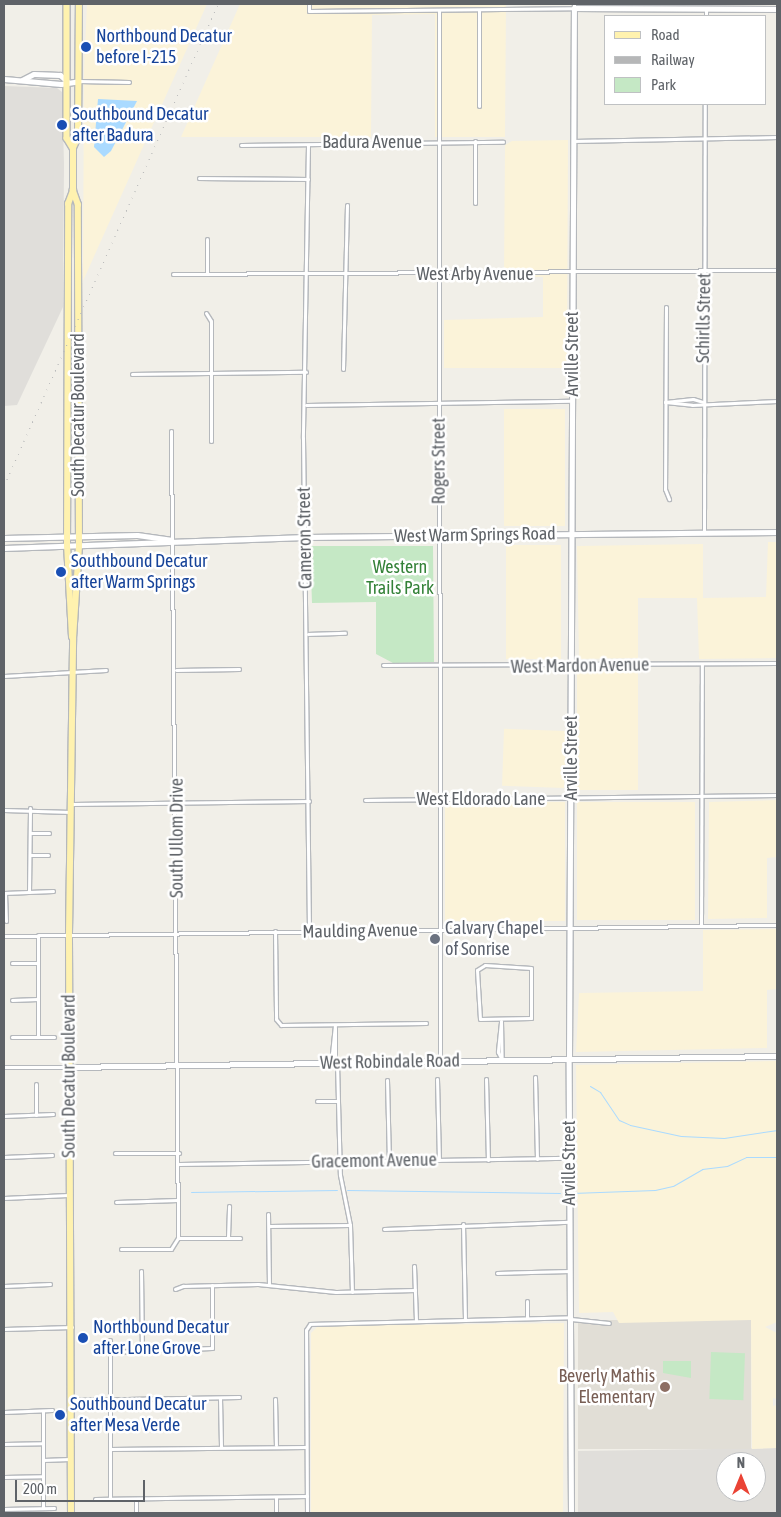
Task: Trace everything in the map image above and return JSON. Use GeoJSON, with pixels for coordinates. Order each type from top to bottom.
{"type":"FeatureCollection","features":[{"type":"Feature","properties":{"kind":"main road","name":"South Decatur Boulevard"},"geometry":{"type":"LineString","coordinates":[[67,4],[67,138],[73,148]]}},
{"type":"Feature","properties":{"kind":"main road","name":"South Decatur Boulevard"},"geometry":{"type":"LineString","coordinates":[[71,1513],[72,1327],[68,1195],[69,934],[73,639],[79,546],[78,205],[73,191],[73,148],[78,137],[79,4]]}},
{"type":"Feature","properties":{"kind":"main road","name":"South Decatur Boulevard"},"geometry":{"type":"LineString","coordinates":[[73,191],[68,204],[67,535],[73,639]]}},
{"type":"Feature","properties":{"kind":"street"},"geometry":{"type":"LineString","coordinates":[[310,4],[310,11],[479,10],[574,6],[706,9],[716,6],[777,8]]}},
{"type":"Feature","properties":{"kind":"street","name":"Arville Street"},"geometry":{"type":"LineString","coordinates":[[572,1513],[569,1059],[574,6]]}},
{"type":"Feature","properties":{"kind":"street"},"geometry":{"type":"LineString","coordinates":[[706,9],[706,15]]}},
{"type":"Feature","properties":{"kind":"street","name":"Rogers Street"},"geometry":{"type":"LineString","coordinates":[[439,10],[440,1061]]}},
{"type":"Feature","properties":{"kind":"street"},"geometry":{"type":"LineString","coordinates":[[478,106],[479,10]]}},
{"type":"Feature","properties":{"kind":"street"},"geometry":{"type":"LineString","coordinates":[[22,80],[34,74],[60,75],[67,81]]}},
{"type":"Feature","properties":{"kind":"street"},"geometry":{"type":"LineString","coordinates":[[4,79],[61,84],[67,81],[129,82]]}},
{"type":"Feature","properties":{"kind":"street","name":"Schirlls Street"},"geometry":{"type":"LineString","coordinates":[[704,105],[704,533]]}},
{"type":"Feature","properties":{"kind":"street"},"geometry":{"type":"LineString","coordinates":[[572,141],[705,140],[777,137]]}},
{"type":"Feature","properties":{"kind":"street"},"geometry":{"type":"LineString","coordinates":[[475,142],[475,203]]}},
{"type":"Feature","properties":{"kind":"street","name":"Badura Avenue"},"geometry":{"type":"LineString","coordinates":[[241,145],[503,142]]}},
{"type":"Feature","properties":{"kind":"street","name":"Cameron Street"},"geometry":{"type":"LineString","coordinates":[[308,145],[306,405],[303,438],[308,634],[309,931]]}},
{"type":"Feature","properties":{"kind":"street"},"geometry":{"type":"LineString","coordinates":[[199,178],[308,179]]}},
{"type":"Feature","properties":{"kind":"street"},"geometry":{"type":"LineString","coordinates":[[343,368],[347,205]]}},
{"type":"Feature","properties":{"kind":"street"},"geometry":{"type":"LineString","coordinates":[[207,239],[207,274]]}},
{"type":"Feature","properties":{"kind":"street","name":"West Arby Avenue"},"geometry":{"type":"LineString","coordinates":[[173,274],[439,274],[777,270]]}},
{"type":"Feature","properties":{"kind":"street"},"geometry":{"type":"LineString","coordinates":[[666,307],[665,489],[669,498]]}},
{"type":"Feature","properties":{"kind":"street"},"geometry":{"type":"LineString","coordinates":[[206,313],[211,321],[211,441]]}},
{"type":"Feature","properties":{"kind":"street"},"geometry":{"type":"LineString","coordinates":[[132,374],[306,372]]}},
{"type":"Feature","properties":{"kind":"street"},"geometry":{"type":"LineString","coordinates":[[665,402],[693,399],[703,403]]}},
{"type":"Feature","properties":{"kind":"street"},"geometry":{"type":"LineString","coordinates":[[306,405],[439,405],[572,401]]}},
{"type":"Feature","properties":{"kind":"street"},"geometry":{"type":"LineString","coordinates":[[665,402],[672,405],[777,401]]}},
{"type":"Feature","properties":{"kind":"street","name":"South Ullom Drive"},"geometry":{"type":"LineString","coordinates":[[121,1249],[175,1246],[178,1238],[176,670],[171,431]]}},
{"type":"Feature","properties":{"kind":"street","name":"West Warm Springs Road"},"geometry":{"type":"LineString","coordinates":[[4,548],[79,546],[174,540],[306,537],[777,532]]}},
{"type":"Feature","properties":{"kind":"street","name":"West Warm Springs Road"},"geometry":{"type":"LineString","coordinates":[[4,538],[79,535],[174,540]]}},
{"type":"Feature","properties":{"kind":"street"},"geometry":{"type":"LineString","coordinates":[[308,634],[345,633]]}},
{"type":"Feature","properties":{"kind":"street","name":"West Mardon Avenue"},"geometry":{"type":"LineString","coordinates":[[383,665],[440,667],[777,663]]}},
{"type":"Feature","properties":{"kind":"street"},"geometry":{"type":"LineString","coordinates":[[701,926],[702,664]]}},
{"type":"Feature","properties":{"kind":"street"},"geometry":{"type":"LineString","coordinates":[[176,670],[239,669]]}},
{"type":"Feature","properties":{"kind":"street"},"geometry":{"type":"LineString","coordinates":[[4,676],[106,670]]}},
{"type":"Feature","properties":{"kind":"street","name":"West Eldorado Lane"},"geometry":{"type":"LineString","coordinates":[[365,800],[777,795]]}},
{"type":"Feature","properties":{"kind":"street"},"geometry":{"type":"LineString","coordinates":[[72,804],[309,801]]}},
{"type":"Feature","properties":{"kind":"street"},"geometry":{"type":"LineString","coordinates":[[4,810],[30,808],[72,812]]}},
{"type":"Feature","properties":{"kind":"street"},"geometry":{"type":"LineString","coordinates":[[30,808],[30,892]]}},
{"type":"Feature","properties":{"kind":"street"},"geometry":{"type":"LineString","coordinates":[[30,833],[49,833]]}},
{"type":"Feature","properties":{"kind":"street"},"geometry":{"type":"LineString","coordinates":[[30,855],[48,855]]}},
{"type":"Feature","properties":{"kind":"street"},"geometry":{"type":"LineString","coordinates":[[6,921],[5,893],[53,891]]}},
{"type":"Feature","properties":{"kind":"street","name":"Maulding Avenue"},"geometry":{"type":"LineString","coordinates":[[4,936],[777,925]]}},
{"type":"Feature","properties":{"kind":"street"},"geometry":{"type":"LineString","coordinates":[[275,931],[276,1019],[281,1025],[426,1023]]}},
{"type":"Feature","properties":{"kind":"street"},"geometry":{"type":"LineString","coordinates":[[38,935],[38,1037]]}},
{"type":"Feature","properties":{"kind":"street"},"geometry":{"type":"LineString","coordinates":[[12,963],[38,963]]}},
{"type":"Feature","properties":{"kind":"street"},"geometry":{"type":"LineString","coordinates":[[485,965],[526,965],[533,972],[534,1012],[526,1020],[501,1021],[485,1022],[477,1016],[477,970],[485,965]]}},
{"type":"Feature","properties":{"kind":"street"},"geometry":{"type":"LineString","coordinates":[[12,1000],[38,999]]}},
{"type":"Feature","properties":{"kind":"street"},"geometry":{"type":"LineString","coordinates":[[501,1021],[498,1040],[502,1060]]}},
{"type":"Feature","properties":{"kind":"street"},"geometry":{"type":"LineString","coordinates":[[335,1025],[339,1162],[350,1225],[352,1292]]}},
{"type":"Feature","properties":{"kind":"street"},"geometry":{"type":"LineString","coordinates":[[12,1037],[54,1037]]}},
{"type":"Feature","properties":{"kind":"street","name":"West Robindale Road"},"geometry":{"type":"LineString","coordinates":[[4,1067],[777,1056]]}},
{"type":"Feature","properties":{"kind":"street"},"geometry":{"type":"LineString","coordinates":[[535,1077],[537,1159]]}},
{"type":"Feature","properties":{"kind":"street"},"geometry":{"type":"LineString","coordinates":[[437,1079],[439,1160]]}},
{"type":"Feature","properties":{"kind":"street"},"geometry":{"type":"LineString","coordinates":[[486,1079],[488,1160]]}},
{"type":"Feature","properties":{"kind":"street"},"geometry":{"type":"LineString","coordinates":[[387,1080],[389,1161]]}},
{"type":"Feature","properties":{"kind":"street"},"geometry":{"type":"LineString","coordinates":[[36,1084],[36,1114]]}},
{"type":"Feature","properties":{"kind":"street"},"geometry":{"type":"LineString","coordinates":[[317,1101],[338,1101]]}},
{"type":"Feature","properties":{"kind":"street"},"geometry":{"type":"LineString","coordinates":[[4,1116],[53,1114]]}},
{"type":"Feature","properties":{"kind":"street"},"geometry":{"type":"LineString","coordinates":[[116,1153],[179,1153]]}},
{"type":"Feature","properties":{"kind":"street"},"geometry":{"type":"LineString","coordinates":[[4,1157],[52,1155]]}},
{"type":"Feature","properties":{"kind":"street","name":"Gracemont Avenue"},"geometry":{"type":"LineString","coordinates":[[179,1164],[569,1158]]}},
{"type":"Feature","properties":{"kind":"street"},"geometry":{"type":"LineString","coordinates":[[4,1198],[68,1195]]}},
{"type":"Feature","properties":{"kind":"street"},"geometry":{"type":"LineString","coordinates":[[116,1202],[178,1200]]}},
{"type":"Feature","properties":{"kind":"street"},"geometry":{"type":"LineString","coordinates":[[228,1206],[228,1237]]}},
{"type":"Feature","properties":{"kind":"street"},"geometry":{"type":"LineString","coordinates":[[268,1214],[269,1285]]}},
{"type":"Feature","properties":{"kind":"street"},"geometry":{"type":"LineString","coordinates":[[384,1229],[463,1224],[570,1222]]}},
{"type":"Feature","properties":{"kind":"street"},"geometry":{"type":"LineString","coordinates":[[463,1224],[465,1320]]}},
{"type":"Feature","properties":{"kind":"street"},"geometry":{"type":"LineString","coordinates":[[269,1226],[350,1225]]}},
{"type":"Feature","properties":{"kind":"street"},"geometry":{"type":"LineString","coordinates":[[178,1238],[240,1238]]}},
{"type":"Feature","properties":{"kind":"street"},"geometry":{"type":"LineString","coordinates":[[414,1266],[416,1320]]}},
{"type":"Feature","properties":{"kind":"street"},"geometry":{"type":"LineString","coordinates":[[141,1271],[142,1351]]}},
{"type":"Feature","properties":{"kind":"street"},"geometry":{"type":"LineString","coordinates":[[497,1273],[570,1271]]}},
{"type":"Feature","properties":{"kind":"street"},"geometry":{"type":"LineString","coordinates":[[4,1286],[50,1284]]}},
{"type":"Feature","properties":{"kind":"street"},"geometry":{"type":"LineString","coordinates":[[175,1289],[212,1285],[269,1285],[352,1292],[415,1290]]}},
{"type":"Feature","properties":{"kind":"street"},"geometry":{"type":"LineString","coordinates":[[110,1352],[212,1348],[212,1285]]}},
{"type":"Feature","properties":{"kind":"street"},"geometry":{"type":"LineString","coordinates":[[527,1301],[527,1318]]}},
{"type":"Feature","properties":{"kind":"street"},"geometry":{"type":"LineString","coordinates":[[306,1513],[306,1330],[310,1324],[527,1318],[571,1318],[609,1323]]}},
{"type":"Feature","properties":{"kind":"street"},"geometry":{"type":"LineString","coordinates":[[4,1329],[72,1327]]}},
{"type":"Feature","properties":{"kind":"street"},"geometry":{"type":"LineString","coordinates":[[110,1340],[110,1499]]}},
{"type":"Feature","properties":{"kind":"street"},"geometry":{"type":"LineString","coordinates":[[220,1398],[220,1447]]}},
{"type":"Feature","properties":{"kind":"street"},"geometry":{"type":"LineString","coordinates":[[71,1400],[239,1398]]}},
{"type":"Feature","properties":{"kind":"street"},"geometry":{"type":"LineString","coordinates":[[275,1399],[276,1445]]}},
{"type":"Feature","properties":{"kind":"street"},"geometry":{"type":"LineString","coordinates":[[4,1412],[52,1410]]}},
{"type":"Feature","properties":{"kind":"street"},"geometry":{"type":"LineString","coordinates":[[43,1411],[43,1508]]}},
{"type":"Feature","properties":{"kind":"street"},"geometry":{"type":"LineString","coordinates":[[4,1444],[43,1443]]}},
{"type":"Feature","properties":{"kind":"street"},"geometry":{"type":"LineString","coordinates":[[110,1449],[276,1445],[306,1447]]}},
{"type":"Feature","properties":{"kind":"street"},"geometry":{"type":"LineString","coordinates":[[43,1460],[71,1459]]}},
{"type":"Feature","properties":{"kind":"street"},"geometry":{"type":"LineString","coordinates":[[4,1477],[43,1476]]}},
{"type":"Feature","properties":{"kind":"street"},"geometry":{"type":"LineString","coordinates":[[95,1499],[307,1496]]}},
{"type":"Feature","properties":{"kind":"street"},"geometry":{"type":"LineString","coordinates":[[276,1497],[276,1513]]}},
{"type":"Feature","properties":{"kind":"street"},"geometry":{"type":"LineString","coordinates":[[136,1499],[136,1513]]}},
{"type":"Feature","properties":{"kind":"street"},"geometry":{"type":"LineString","coordinates":[[4,1509],[54,1508]]}},
{"type":"Feature","properties":{"kind":"shaded area"},"geometry":{"type":"Polygon","coordinates":[[[4,86],[57,88],[62,92],[64,164],[63,307],[17,405],[4,406],[4,86]]]}},
{"type":"Feature","properties":{"kind":"shaded area","name":"Beverly Mathis Elementary"},"geometry":{"type":"Polygon","coordinates":[[[578,1320],[751,1320],[751,1449],[578,1449],[578,1320]]]}},
{"type":"Feature","properties":{"kind":"shaded area"},"geometry":{"type":"Polygon","coordinates":[[[777,1448],[777,1513],[578,1513],[578,1451],[777,1448]]]}},
{"type":"Feature","properties":{"kind":"green space","name":"Western Trails Park"},"geometry":{"type":"Polygon","coordinates":[[[310,546],[433,546],[434,662],[393,663],[376,654],[376,602],[312,603],[310,546]]]}},
{"type":"Feature","properties":{"kind":"green space"},"geometry":{"type":"Polygon","coordinates":[[[711,1352],[745,1353],[743,1400],[709,1399],[711,1352]]]}},
{"type":"Feature","properties":{"kind":"green space"},"geometry":{"type":"Polygon","coordinates":[[[663,1361],[691,1361],[691,1378],[663,1373],[663,1361]]]}},
{"type":"Feature","properties":{"kind":"sand"},"geometry":{"type":"Polygon","coordinates":[[[87,4],[207,4],[83,281],[84,71],[87,4]]]}},
{"type":"Feature","properties":{"kind":"sand"},"geometry":{"type":"Polygon","coordinates":[[[240,4],[506,4],[505,137],[435,137],[435,14],[372,15],[371,137],[181,137],[240,4]]]}},
{"type":"Feature","properties":{"kind":"sand"},"geometry":{"type":"Polygon","coordinates":[[[568,140],[567,368],[444,368],[444,320],[543,317],[543,277],[504,277],[505,145],[512,141],[568,140]]]}},
{"type":"Feature","properties":{"kind":"sand"},"geometry":{"type":"Polygon","coordinates":[[[504,409],[565,409],[565,526],[504,526],[504,409]]]}},
{"type":"Feature","properties":{"kind":"sand"},"geometry":{"type":"Polygon","coordinates":[[[768,542],[777,542],[777,658],[699,659],[697,598],[638,598],[638,658],[579,659],[577,546],[703,544],[703,598],[766,597],[768,542]]]}},
{"type":"Feature","properties":{"kind":"sand"},"geometry":{"type":"Polygon","coordinates":[[[506,545],[561,545],[561,659],[506,659],[506,545]]]}},
{"type":"Feature","properties":{"kind":"sand"},"geometry":{"type":"Polygon","coordinates":[[[577,671],[638,671],[638,790],[577,790],[577,671]]]}},
{"type":"Feature","properties":{"kind":"sand"},"geometry":{"type":"Polygon","coordinates":[[[504,729],[566,731],[564,788],[502,786],[504,729]]]}},
{"type":"Feature","properties":{"kind":"sand"},"geometry":{"type":"Polygon","coordinates":[[[777,800],[777,857],[767,858],[767,918],[708,919],[709,802],[777,800]]]}},
{"type":"Feature","properties":{"kind":"sand"},"geometry":{"type":"Polygon","coordinates":[[[445,802],[565,802],[565,921],[445,921],[445,802]]]}},
{"type":"Feature","properties":{"kind":"sand"},"geometry":{"type":"Polygon","coordinates":[[[577,802],[695,802],[695,920],[577,920],[577,802]]]}},
{"type":"Feature","properties":{"kind":"sand"},"geometry":{"type":"Polygon","coordinates":[[[777,929],[777,989],[767,990],[767,1048],[576,1052],[579,993],[703,991],[703,930],[777,929]]]}},
{"type":"Feature","properties":{"kind":"sand"},"geometry":{"type":"Polygon","coordinates":[[[777,1061],[777,1322],[765,1327],[777,1333],[777,1399],[773,1398],[773,1406],[777,1405],[777,1448],[752,1449],[751,1320],[619,1323],[613,1312],[579,1313],[576,1065],[777,1061]]]}},
{"type":"Feature","properties":{"kind":"sand"},"geometry":{"type":"Polygon","coordinates":[[[564,1323],[563,1513],[311,1513],[311,1333],[318,1326],[564,1323]]]}},
{"type":"Feature","properties":{"kind":"water"},"geometry":{"type":"Polygon","coordinates":[[[98,99],[137,101],[111,151],[104,157],[94,147],[98,99]]]}},
{"type":"Feature","properties":{"kind":"waterway"},"geometry":{"type":"LineString","coordinates":[[590,1086],[600,1092],[619,1120],[630,1125],[681,1136],[724,1138],[777,1130]]}},
{"type":"Feature","properties":{"kind":"waterway"},"geometry":{"type":"LineString","coordinates":[[572,1193],[655,1190],[673,1186],[702,1169],[727,1166],[746,1157],[777,1157]]}},
{"type":"Feature","properties":{"kind":"waterway"},"geometry":{"type":"LineString","coordinates":[[191,1192],[337,1190]]}},
{"type":"Feature","properties":{"kind":"waterway"},"geometry":{"type":"LineString","coordinates":[[347,1190],[560,1193]]}},
{"type":"Feature","properties":{"kind":"railway"},"geometry":{"type":"LineString","coordinates":[[4,486],[218,4]]}},
{"type":"Feature","properties":{"kind":"place","name":"Northbound Decatur before I-215"},"geometry":{"type":"Point","coordinates":[86,47]}},
{"type":"Feature","properties":{"kind":"place","name":"Southbound Decatur after Badura"},"geometry":{"type":"Point","coordinates":[62,125]}},
{"type":"Feature","properties":{"kind":"place","name":"Southbound Decatur after Warm Springs"},"geometry":{"type":"Point","coordinates":[61,572]}},
{"type":"Feature","properties":{"kind":"place","name":"Calvary Chapel of Sonrise"},"geometry":{"type":"Point","coordinates":[435,939]}},
{"type":"Feature","properties":{"kind":"place","name":"Northbound Decatur after Lone Grove"},"geometry":{"type":"Point","coordinates":[83,1338]}},
{"type":"Feature","properties":{"kind":"place","name":"Beverly Mathis Elementary"},"geometry":{"type":"Point","coordinates":[665,1387]}},
{"type":"Feature","properties":{"kind":"place","name":"Southbound Decatur after Mesa Verde"},"geometry":{"type":"Point","coordinates":[60,1415]}}]}
